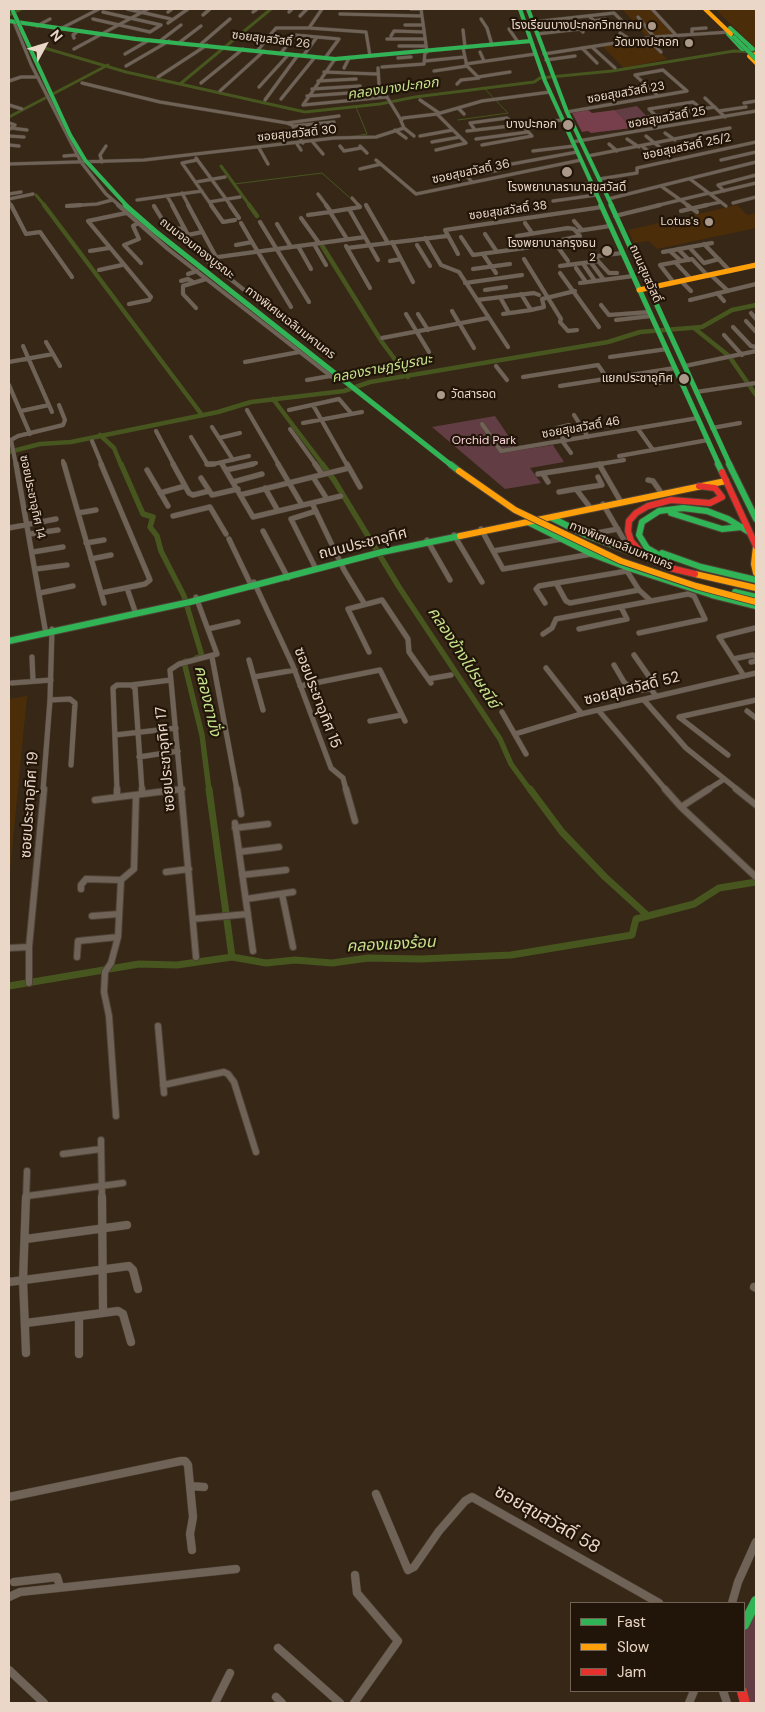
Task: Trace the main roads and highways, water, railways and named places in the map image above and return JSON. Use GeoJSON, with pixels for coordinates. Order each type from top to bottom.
{"type":"FeatureCollection","features":[{"type":"Feature","properties":{"kind":"main road","name":"ถนนสุขสวัสดิ์"},"geometry":{"type":"LineString","coordinates":[[520,9],[544,79],[562,120],[584,158],[599,179],[712,428],[756,519]]}},
{"type":"Feature","properties":{"kind":"main road","name":"ถนนสุขสวัสดิ์"},"geometry":{"type":"LineString","coordinates":[[529,9],[545,57],[567,112],[576,145]]}},
{"type":"Feature","properties":{"kind":"main road"},"geometry":{"type":"LineString","coordinates":[[705,9],[756,54]]}},
{"type":"Feature","properties":{"kind":"main road"},"geometry":{"type":"LineString","coordinates":[[710,9],[756,61]]}},
{"type":"Feature","properties":{"kind":"main road","name":"ทางพิเศษเฉลิมมหานคร"},"geometry":{"type":"LineString","coordinates":[[14,10],[89,159],[128,202],[161,232],[475,477],[524,510],[577,537],[631,560],[685,578],[756,597]]}},
{"type":"Feature","properties":{"kind":"main road","name":"ทางพิเศษเฉลิมมหานคร"},"geometry":{"type":"LineString","coordinates":[[14,10],[70,135],[85,160],[116,197],[156,232],[468,478],[515,510],[547,528],[621,561],[683,582],[756,602]]}},
{"type":"Feature","properties":{"kind":"main road","name":"ซอยสุขสวัสดิ์ 26"},"geometry":{"type":"LineString","coordinates":[[15,22],[60,29],[76,35],[103,34],[334,59],[410,55],[426,50],[492,44],[516,44],[531,40]]}},
{"type":"Feature","properties":{"kind":"main road"},"geometry":{"type":"LineString","coordinates":[[756,54],[749,56],[756,61]]}},
{"type":"Feature","properties":{"kind":"main road","name":"ถนนสุขสวัสดิ์"},"geometry":{"type":"LineString","coordinates":[[584,158],[596,195],[727,482],[745,529],[756,546]]}},
{"type":"Feature","properties":{"kind":"main road"},"geometry":{"type":"LineString","coordinates":[[628,265],[639,264]]}},
{"type":"Feature","properties":{"kind":"main road"},"geometry":{"type":"LineString","coordinates":[[639,290],[756,265]]}},
{"type":"Feature","properties":{"kind":"main road"},"geometry":{"type":"LineString","coordinates":[[736,478],[727,482],[725,496],[719,500],[706,504],[671,500],[648,506],[633,516],[628,528],[631,541],[642,554],[659,564],[688,573],[756,588]]}},
{"type":"Feature","properties":{"kind":"main road","name":"ถนนประชาอุทิศ"},"geometry":{"type":"LineString","coordinates":[[620,501],[727,482]]}},
{"type":"Feature","properties":{"kind":"main road","name":"ถนนประชาอุทิศ"},"geometry":{"type":"LineString","coordinates":[[531,520],[552,518],[660,491],[727,482]]}},
{"type":"Feature","properties":{"kind":"main road"},"geometry":{"type":"LineString","coordinates":[[700,486],[718,490],[722,496],[719,500]]}},
{"type":"Feature","properties":{"kind":"main road","name":"ถนนประชาอุทิศ"},"geometry":{"type":"LineString","coordinates":[[9,642],[178,603],[378,552],[482,531],[589,506],[604,505]]}},
{"type":"Feature","properties":{"kind":"main road"},"geometry":{"type":"LineString","coordinates":[[745,529],[719,515],[689,508],[659,511],[639,528],[641,540],[647,548],[661,557],[699,570],[756,582]]}},
{"type":"Feature","properties":{"kind":"main road"},"geometry":{"type":"LineString","coordinates":[[645,522],[656,516],[671,513],[722,529],[745,529]]}},
{"type":"Feature","properties":{"kind":"main road"},"geometry":{"type":"LineString","coordinates":[[552,518],[586,535],[631,552]]}},
{"type":"Feature","properties":{"kind":"main road"},"geometry":{"type":"LineString","coordinates":[[531,520],[562,539],[628,570],[697,591],[756,606]]}},
{"type":"Feature","properties":{"kind":"main road"},"geometry":{"type":"LineString","coordinates":[[756,546],[754,564],[756,573]]}},
{"type":"Feature","properties":{"kind":"main road","name":"ถนนประชาอุทิศ"},"geometry":{"type":"LineString","coordinates":[[287,576],[315,567],[340,562]]}},
{"type":"Feature","properties":{"kind":"main road","name":"ถนนประชาอุทิศ"},"geometry":{"type":"LineString","coordinates":[[9,637],[49,632]]}},
{"type":"Feature","properties":{"kind":"main road"},"geometry":{"type":"LineString","coordinates":[[745,1623],[756,1601]]}},
{"type":"Feature","properties":{"kind":"waterway"},"geometry":{"type":"LineString","coordinates":[[9,15],[21,9]]}},
{"type":"Feature","properties":{"kind":"waterway"},"geometry":{"type":"LineString","coordinates":[[180,84],[271,9]]}},
{"type":"Feature","properties":{"kind":"waterway","name":"คลองบางปะกอก"},"geometry":{"type":"LineString","coordinates":[[38,46],[106,66]]}},
{"type":"Feature","properties":{"kind":"waterway","name":"คลองบางปะกอก"},"geometry":{"type":"LineString","coordinates":[[106,66],[305,112],[380,104],[415,97],[534,82],[540,78],[612,71],[734,51],[756,52]]}},
{"type":"Feature","properties":{"kind":"waterway"},"geometry":{"type":"LineString","coordinates":[[9,117],[106,66]]}},
{"type":"Feature","properties":{"kind":"waterway"},"geometry":{"type":"LineString","coordinates":[[458,120],[508,113],[483,87]]}},
{"type":"Feature","properties":{"kind":"waterway"},"geometry":{"type":"LineString","coordinates":[[348,137],[367,134],[356,107]]}},
{"type":"Feature","properties":{"kind":"waterway"},"geometry":{"type":"LineString","coordinates":[[221,166],[250,206]]}},
{"type":"Feature","properties":{"kind":"waterway"},"geometry":{"type":"LineString","coordinates":[[234,184],[322,173],[349,197]]}},
{"type":"Feature","properties":{"kind":"waterway"},"geometry":{"type":"LineString","coordinates":[[36,195],[45,206]]}},
{"type":"Feature","properties":{"kind":"waterway"},"geometry":{"type":"LineString","coordinates":[[44,205],[202,415]]}},
{"type":"Feature","properties":{"kind":"waterway"},"geometry":{"type":"LineString","coordinates":[[249,205],[257,216]]}},
{"type":"Feature","properties":{"kind":"waterway"},"geometry":{"type":"LineString","coordinates":[[321,244],[382,342],[407,376]]}},
{"type":"Feature","properties":{"kind":"waterway","name":"คลองราษฎร์บูรณะ"},"geometry":{"type":"LineString","coordinates":[[407,376],[608,342],[640,332],[702,327],[732,310],[756,305]]}},
{"type":"Feature","properties":{"kind":"waterway"},"geometry":{"type":"LineString","coordinates":[[694,328],[729,356],[756,395]]}},
{"type":"Feature","properties":{"kind":"waterway","name":"คลองราษฎร์บูรณะ"},"geometry":{"type":"LineString","coordinates":[[273,399],[344,391],[370,382],[407,376]]}},
{"type":"Feature","properties":{"kind":"waterway","name":"คลองราษฎร์บูรณะ"},"geometry":{"type":"LineString","coordinates":[[101,436],[218,412],[251,402],[273,399]]}},
{"type":"Feature","properties":{"kind":"waterway","name":"คลองข้างไปรษณีย์"},"geometry":{"type":"LineString","coordinates":[[273,399],[323,465]]}},
{"type":"Feature","properties":{"kind":"waterway","name":"คลองราษฎร์บูรณะ"},"geometry":{"type":"LineString","coordinates":[[9,452],[40,444],[71,442],[101,436]]}},
{"type":"Feature","properties":{"kind":"waterway","name":"คลองตามั่ง"},"geometry":{"type":"LineString","coordinates":[[101,436],[114,448],[121,465]]}},
{"type":"Feature","properties":{"kind":"waterway","name":"คลองตามั่ง"},"geometry":{"type":"LineString","coordinates":[[121,464],[143,514],[153,517],[150,527],[157,536],[161,551],[184,596],[202,656],[196,658]]}},
{"type":"Feature","properties":{"kind":"waterway","name":"คลองข้างไปรษณีย์"},"geometry":{"type":"LineString","coordinates":[[322,464],[334,480],[399,587],[500,739],[511,764],[530,790]]}},
{"type":"Feature","properties":{"kind":"waterway","name":"คลองตามั่ง"},"geometry":{"type":"LineString","coordinates":[[186,661],[184,662],[202,735],[209,790]]}},
{"type":"Feature","properties":{"kind":"waterway","name":"คลองตามั่ง"},"geometry":{"type":"LineString","coordinates":[[209,789],[232,957]]}},
{"type":"Feature","properties":{"kind":"waterway","name":"คลองข้างไปรษณีย์"},"geometry":{"type":"LineString","coordinates":[[530,789],[562,832],[605,877],[648,916]]}},
{"type":"Feature","properties":{"kind":"waterway","name":"คลองแจงร้อน"},"geometry":{"type":"LineString","coordinates":[[648,916],[694,904],[719,888],[756,882]]}},
{"type":"Feature","properties":{"kind":"waterway","name":"คลองแจงร้อน"},"geometry":{"type":"LineString","coordinates":[[232,957],[266,963],[295,960],[332,963],[368,958],[421,959],[511,955],[632,935],[636,919],[648,916]]}},
{"type":"Feature","properties":{"kind":"waterway","name":"คลองแจงร้อน"},"geometry":{"type":"LineString","coordinates":[[9,986],[139,964],[177,965],[232,957]]}},
{"type":"Feature","properties":{"kind":"place","name":"โรงเรียนบางปะกอกวิทยาคม"},"geometry":{"type":"Point","coordinates":[652,26]}},
{"type":"Feature","properties":{"kind":"place","name":"วัดบางปะกอก"},"geometry":{"type":"Point","coordinates":[689,43]}},
{"type":"Feature","properties":{"kind":"place","name":"บางปะกอก"},"geometry":{"type":"Point","coordinates":[568,125]}},
{"type":"Feature","properties":{"kind":"place","name":"โรงพยาบาลรามาสุขสวัสดิ์"},"geometry":{"type":"Point","coordinates":[567,172]}},
{"type":"Feature","properties":{"kind":"place","name":"Lotus's"},"geometry":{"type":"Point","coordinates":[709,222]}},
{"type":"Feature","properties":{"kind":"place","name":"โรงพยาบาลกรุงธน 2"},"geometry":{"type":"Point","coordinates":[607,251]}},
{"type":"Feature","properties":{"kind":"place","name":"แยกประชาอุทิศ"},"geometry":{"type":"Point","coordinates":[684,379]}},
{"type":"Feature","properties":{"kind":"place","name":"วัดสารอด"},"geometry":{"type":"Point","coordinates":[441,395]}},
{"type":"Feature","properties":{"kind":"park label","name":"Orchid Park"},"geometry":{"type":"Point","coordinates":[484,441]}}]}
